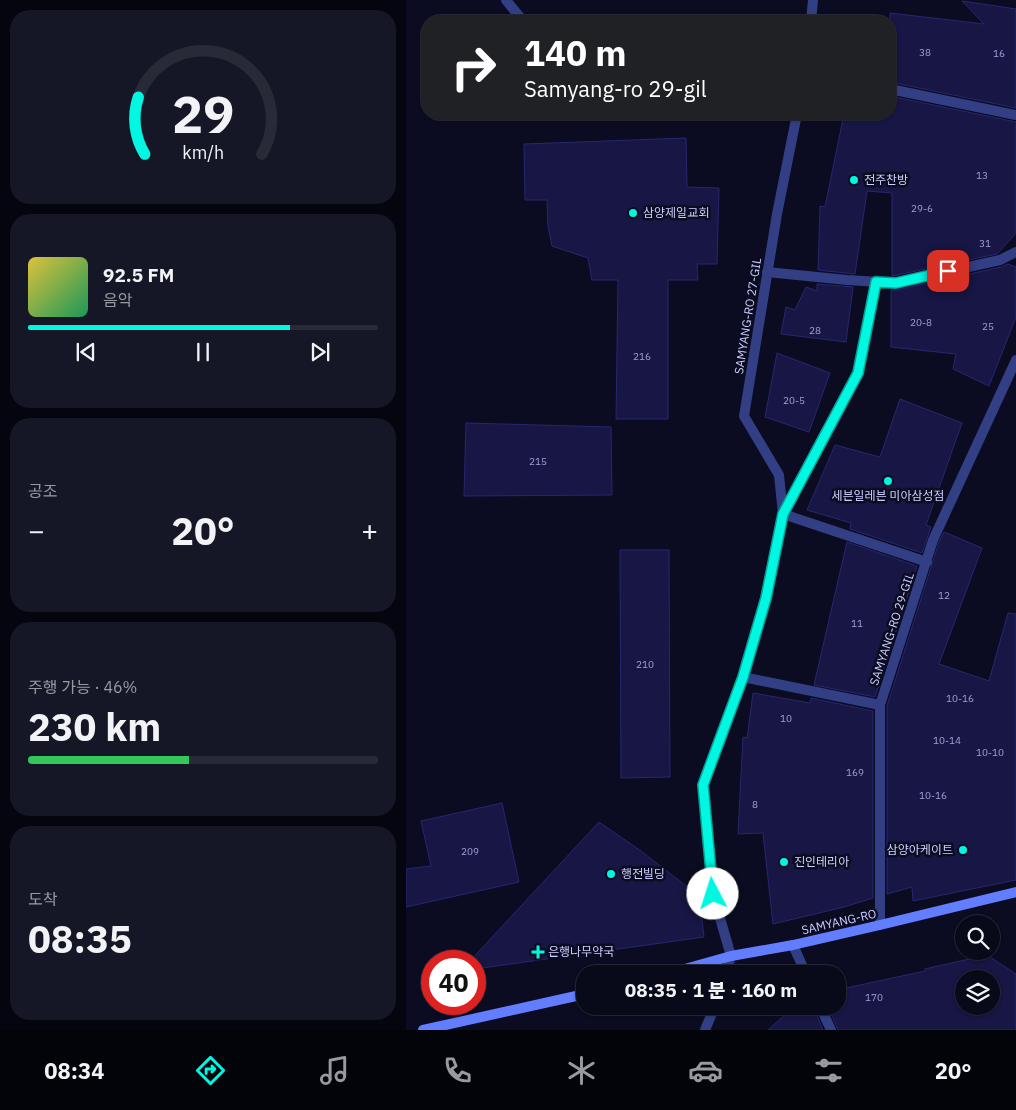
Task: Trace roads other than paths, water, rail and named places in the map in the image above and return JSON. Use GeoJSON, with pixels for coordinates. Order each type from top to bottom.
{"type":"FeatureCollection","features":[{"type":"Feature","properties":{"kind":"main road","name":"SAMYANG-RO"},"geometry":{"type":"LineString","coordinates":[[699,965],[731,956],[793,945],[880,925],[1016,892]]}},
{"type":"Feature","properties":{"kind":"main road"},"geometry":{"type":"LineString","coordinates":[[423,1030],[576,996]]}},
{"type":"Feature","properties":{"kind":"street"},"geometry":{"type":"LineString","coordinates":[[506,0],[518,15]]}},
{"type":"Feature","properties":{"kind":"street"},"geometry":{"type":"LineString","coordinates":[[811,15],[813,0]]}},
{"type":"Feature","properties":{"kind":"street"},"geometry":{"type":"LineString","coordinates":[[896,90],[1016,114]]}},
{"type":"Feature","properties":{"kind":"street","name":"SAMYANG-RO 27-GIL"},"geometry":{"type":"LineString","coordinates":[[783,514],[779,475],[744,416],[767,272],[796,120]]}},
{"type":"Feature","properties":{"kind":"street"},"geometry":{"type":"LineString","coordinates":[[767,272],[896,283],[1000,260],[1016,252]]}},
{"type":"Feature","properties":{"kind":"street","name":"SAMYANG-RO 27-GIL"},"geometry":{"type":"LineString","coordinates":[[731,956],[713,894],[703,785],[743,677],[766,598],[783,514],[858,373],[876,282]]}},
{"type":"Feature","properties":{"kind":"street","name":"SAMYANG-RO 29-GIL"},"geometry":{"type":"LineString","coordinates":[[880,925],[880,705],[933,540],[1016,360]]}},
{"type":"Feature","properties":{"kind":"street"},"geometry":{"type":"LineString","coordinates":[[783,514],[927,562]]}},
{"type":"Feature","properties":{"kind":"street"},"geometry":{"type":"LineString","coordinates":[[743,677],[880,705]]}},
{"type":"Feature","properties":{"kind":"street"},"geometry":{"type":"LineString","coordinates":[[793,945],[802,965]]}},
{"type":"Feature","properties":{"kind":"street"},"geometry":{"type":"LineString","coordinates":[[728,965],[731,956]]}},
{"type":"Feature","properties":{"kind":"street"},"geometry":{"type":"LineString","coordinates":[[705,1030],[711,1015]]}},
{"type":"Feature","properties":{"kind":"street"},"geometry":{"type":"LineString","coordinates":[[824,1015],[831,1030]]}},
{"type":"Feature","properties":{"kind":"place","name":"전주찬방"},"geometry":{"type":"Point","coordinates":[854,180]}},
{"type":"Feature","properties":{"kind":"place","name":"삼양제일교회"},"geometry":{"type":"Point","coordinates":[633,213]}},
{"type":"Feature","properties":{"kind":"place","name":"세븐일레븐 미아삼성점"},"geometry":{"type":"Point","coordinates":[888,481]}},
{"type":"Feature","properties":{"kind":"place","name":"삼양아케이트"},"geometry":{"type":"Point","coordinates":[963,850]}},
{"type":"Feature","properties":{"kind":"place","name":"진인테리아"},"geometry":{"type":"Point","coordinates":[784,862]}},
{"type":"Feature","properties":{"kind":"place","name":"행전빌딩"},"geometry":{"type":"Point","coordinates":[611,874]}},
{"type":"Feature","properties":{"kind":"place","name":"은행나무약국"},"geometry":{"type":"Point","coordinates":[538,952]}}]}
